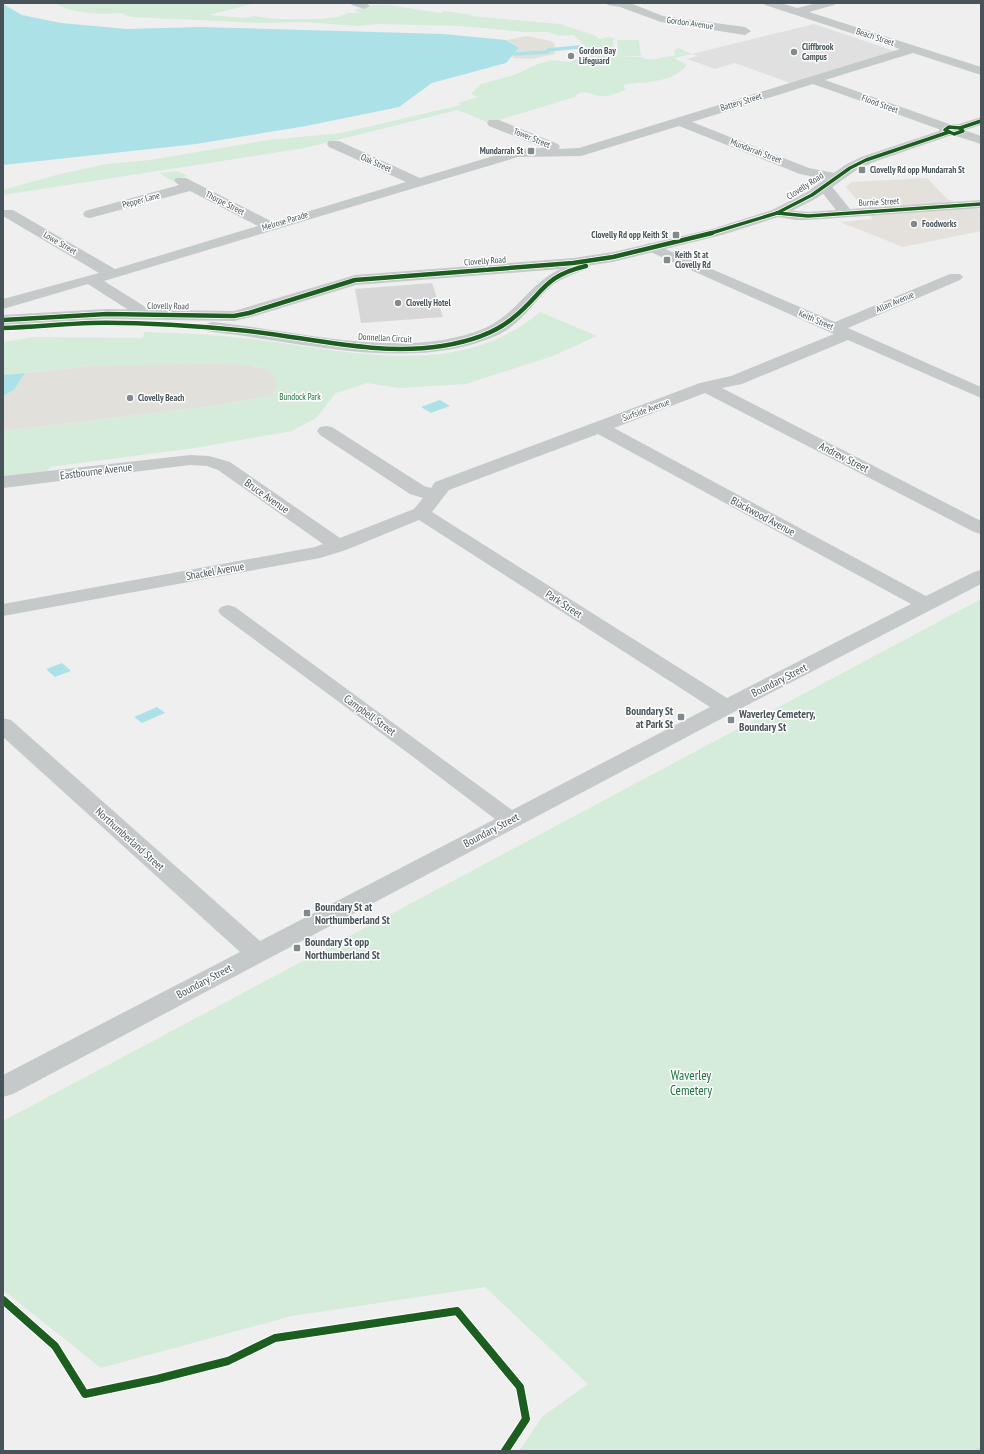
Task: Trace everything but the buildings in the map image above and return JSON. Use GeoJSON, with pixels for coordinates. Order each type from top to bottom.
{"type":"FeatureCollection","features":[{"type":"Feature","properties":{"kind":"street","name":"Gordon Avenue"},"geometry":{"type":"LineString","coordinates":[[612,3],[622,4],[661,19],[745,31]]}},
{"type":"Feature","properties":{"kind":"street","name":"Beach Street"},"geometry":{"type":"LineString","coordinates":[[769,3],[981,71]]}},
{"type":"Feature","properties":{"kind":"street"},"geometry":{"type":"LineString","coordinates":[[797,12],[830,3]]}},
{"type":"Feature","properties":{"kind":"street","name":"Battery Street"},"geometry":{"type":"LineString","coordinates":[[569,154],[581,152],[913,49]]}},
{"type":"Feature","properties":{"kind":"street","name":"Flood Street"},"geometry":{"type":"LineString","coordinates":[[813,80],[981,140]]}},
{"type":"Feature","properties":{"kind":"street","name":"Mundarrah Street"},"geometry":{"type":"LineString","coordinates":[[679,121],[830,181]]}},
{"type":"Feature","properties":{"kind":"street","name":"Clovelly Road"},"geometry":{"type":"LineString","coordinates":[[3,328],[134,319],[234,316],[249,313],[354,280],[505,269],[613,256],[735,226],[778,213],[796,204],[830,181],[866,160],[981,121]]}},
{"type":"Feature","properties":{"kind":"street","name":"Tower Street"},"geometry":{"type":"LineString","coordinates":[[494,123],[569,154]]}},
{"type":"Feature","properties":{"kind":"street","name":"Oak Street"},"geometry":{"type":"LineString","coordinates":[[334,144],[418,182]]}},
{"type":"Feature","properties":{"kind":"street","name":"Melrose Parade"},"geometry":{"type":"LineString","coordinates":[[3,304],[90,279],[113,274],[418,182],[524,152],[569,154]]}},
{"type":"Feature","properties":{"kind":"street"},"geometry":{"type":"LineString","coordinates":[[830,181],[846,213]]}},
{"type":"Feature","properties":{"kind":"street","name":"Thorpe Street"},"geometry":{"type":"LineString","coordinates":[[186,183],[270,226]]}},
{"type":"Feature","properties":{"kind":"street","name":"Pepper Lane"},"geometry":{"type":"LineString","coordinates":[[90,214],[186,183]]}},
{"type":"Feature","properties":{"kind":"street","name":"Burnie Street"},"geometry":{"type":"LineString","coordinates":[[778,213],[796,216],[951,207],[979,211]]}},
{"type":"Feature","properties":{"kind":"street","name":"Lowe Street"},"geometry":{"type":"LineString","coordinates":[[8,213],[113,274]]}},
{"type":"Feature","properties":{"kind":"street","name":"Keith Street"},"geometry":{"type":"LineString","coordinates":[[651,247],[981,393]]}},
{"type":"Feature","properties":{"kind":"street","name":"Donnellan Circuit"},"geometry":{"type":"LineString","coordinates":[[134,319],[263,332],[385,349],[419,349],[455,343],[492,332],[513,318],[548,282],[568,272],[613,256]]}},
{"type":"Feature","properties":{"kind":"street"},"geometry":{"type":"LineString","coordinates":[[505,269],[538,272],[548,277],[548,282]]}},
{"type":"Feature","properties":{"kind":"street","name":"Allan Avenue"},"geometry":{"type":"LineString","coordinates":[[842,331],[955,277]]}},
{"type":"Feature","properties":{"kind":"street"},"geometry":{"type":"LineString","coordinates":[[90,279],[138,309],[134,319]]}},
{"type":"Feature","properties":{"kind":"street","name":"Clovelly Road"},"geometry":{"type":"LineString","coordinates":[[3,320],[107,314],[134,319]]}},
{"type":"Feature","properties":{"kind":"street","name":"Surfside Avenue"},"geometry":{"type":"LineString","coordinates":[[438,490],[706,387],[736,380],[842,331]]}},
{"type":"Feature","properties":{"kind":"street","name":"Andrew Street"},"geometry":{"type":"LineString","coordinates":[[706,387],[981,528]]}},
{"type":"Feature","properties":{"kind":"street","name":"Blackwood Avenue"},"geometry":{"type":"LineString","coordinates":[[599,427],[926,604]]}},
{"type":"Feature","properties":{"kind":"street"},"geometry":{"type":"LineString","coordinates":[[326,431],[417,490],[438,490]]}},
{"type":"Feature","properties":{"kind":"street","name":"Eastbourne Avenue"},"geometry":{"type":"LineString","coordinates":[[3,482],[190,460]]}},
{"type":"Feature","properties":{"kind":"street","name":"Bruce Avenue"},"geometry":{"type":"LineString","coordinates":[[190,460],[209,461],[224,466],[331,554]]}},
{"type":"Feature","properties":{"kind":"street"},"geometry":{"type":"LineString","coordinates":[[421,513],[438,490]]}},
{"type":"Feature","properties":{"kind":"street","name":"Shackel Avenue"},"geometry":{"type":"LineString","coordinates":[[3,610],[331,554],[421,513]]}},
{"type":"Feature","properties":{"kind":"street","name":"Park Street"},"geometry":{"type":"LineString","coordinates":[[421,513],[726,707]]}},
{"type":"Feature","properties":{"kind":"street","name":"Boundary Street"},"geometry":{"type":"LineString","coordinates":[[3,1087],[726,707],[981,576]]}},
{"type":"Feature","properties":{"kind":"street","name":"Campbell Street"},"geometry":{"type":"LineString","coordinates":[[228,612],[420,751],[511,820]]}},
{"type":"Feature","properties":{"kind":"street","name":"Northumberland Street"},"geometry":{"type":"LineString","coordinates":[[3,725],[257,953]]}},
{"type":"Feature","properties":{"kind":"shaded area","name":"Cliffbrook Campus"},"geometry":{"type":"Polygon","coordinates":[[[814,24],[894,51],[790,83],[735,63],[715,69],[687,59],[698,56],[692,54],[814,24]]]}},
{"type":"Feature","properties":{"kind":"shaded area"},"geometry":{"type":"Polygon","coordinates":[[[927,178],[947,199],[981,210],[981,231],[903,247],[840,222],[873,219],[846,187],[852,182],[927,178]]]}},
{"type":"Feature","properties":{"kind":"green space"},"geometry":{"type":"Polygon","coordinates":[[[55,3],[256,3],[209,15],[244,18],[254,16],[276,19],[322,19],[338,17],[348,13],[361,13],[354,10],[374,5],[389,5],[440,13],[445,11],[472,15],[470,16],[560,24],[594,35],[600,39],[609,37],[616,39],[613,40],[614,56],[656,59],[675,56],[674,50],[679,48],[692,54],[674,58],[687,65],[674,76],[666,79],[623,85],[626,90],[607,96],[598,96],[584,92],[575,97],[489,123],[458,110],[305,148],[3,195],[3,190],[56,175],[106,164],[150,160],[269,140],[341,133],[461,105],[459,103],[478,97],[471,94],[481,84],[514,75],[538,64],[552,60],[570,62],[592,54],[574,35],[559,36],[548,32],[525,32],[460,26],[377,24],[358,26],[304,22],[262,23],[133,17],[123,15],[124,13],[98,14],[79,12],[62,7],[55,3]]]}},
{"type":"Feature","properties":{"kind":"green space"},"geometry":{"type":"Polygon","coordinates":[[[617,40],[639,40],[641,56],[618,56],[617,40]]]}},
{"type":"Feature","properties":{"kind":"green space"},"geometry":{"type":"Polygon","coordinates":[[[177,171],[188,176],[172,181],[159,173],[177,171]]]}},
{"type":"Feature","properties":{"kind":"green space","name":"Bundock Park"},"geometry":{"type":"Polygon","coordinates":[[[540,312],[597,336],[553,356],[466,384],[399,388],[367,383],[336,393],[316,418],[292,431],[195,448],[50,467],[48,471],[3,476],[3,431],[213,406],[274,395],[273,391],[276,387],[271,373],[257,366],[91,366],[3,375],[3,342],[36,337],[143,338],[144,332],[159,332],[202,334],[260,340],[369,354],[405,356],[441,354],[476,347],[509,333],[540,312]]]}},
{"type":"Feature","properties":{"kind":"green space","name":"Waverley Cemetery"},"geometry":{"type":"Polygon","coordinates":[[[981,599],[981,1451],[519,1451],[543,1416],[588,1384],[485,1287],[292,1316],[101,1368],[3,1290],[3,1121],[981,599]]]}},
{"type":"Feature","properties":{"kind":"sand"},"geometry":{"type":"Polygon","coordinates":[[[527,36],[551,41],[555,44],[555,54],[532,59],[512,58],[519,48],[507,40],[527,36]]]}},
{"type":"Feature","properties":{"kind":"sand","name":"Clovelly Beach"},"geometry":{"type":"Polygon","coordinates":[[[231,364],[258,367],[268,370],[274,375],[277,387],[273,391],[274,395],[213,406],[3,431],[3,396],[14,390],[25,373],[91,366],[231,364]]]}},
{"type":"Feature","properties":{"kind":"water"},"geometry":{"type":"Polygon","coordinates":[[[3,4],[22,15],[61,23],[127,29],[200,27],[444,34],[506,40],[519,48],[506,63],[432,83],[399,107],[306,126],[196,144],[3,165],[3,4]]]}},
{"type":"Feature","properties":{"kind":"water"},"geometry":{"type":"Polygon","coordinates":[[[25,373],[14,390],[3,396],[3,375],[25,373]]]}},
{"type":"Feature","properties":{"kind":"water"},"geometry":{"type":"Polygon","coordinates":[[[440,400],[450,406],[431,413],[421,407],[440,400]]]}},
{"type":"Feature","properties":{"kind":"water"},"geometry":{"type":"Polygon","coordinates":[[[62,663],[71,671],[55,677],[46,669],[62,663]]]}},
{"type":"Feature","properties":{"kind":"water"},"geometry":{"type":"Polygon","coordinates":[[[157,707],[165,713],[142,723],[134,717],[157,707]]]}},
{"type":"Feature","properties":{"kind":"waterway"},"geometry":{"type":"LineString","coordinates":[[514,54],[548,52],[548,50],[579,47]]}},
{"type":"Feature","properties":{"kind":"cycle path"},"geometry":{"type":"LineString","coordinates":[[960,128],[963,131],[954,134],[945,130],[949,127],[960,128],[981,121]]}},
{"type":"Feature","properties":{"kind":"cycle path"},"geometry":{"type":"LineString","coordinates":[[3,320],[107,314],[234,316],[249,313],[355,280],[573,263],[613,257],[717,232],[777,213],[812,195],[850,168],[866,160],[949,132]]}},
{"type":"Feature","properties":{"kind":"cycle path"},"geometry":{"type":"LineString","coordinates":[[777,213],[808,216],[981,204]]}},
{"type":"Feature","properties":{"kind":"cycle path"},"geometry":{"type":"LineString","coordinates":[[3,328],[92,323],[190,326],[248,331],[369,348],[418,349],[459,342],[493,331],[514,318],[539,290],[554,278],[576,268],[586,266]]}},
{"type":"Feature","properties":{"kind":"cycle path"},"geometry":{"type":"LineString","coordinates":[[3,1300],[55,1346],[85,1394],[157,1379],[228,1361],[275,1338],[457,1311],[520,1387],[526,1419],[505,1451]]}},
{"type":"Feature","properties":{"kind":"place","name":"Cliffbrook Campus"},"geometry":{"type":"Point","coordinates":[794,52]}},
{"type":"Feature","properties":{"kind":"place","name":"Gordon Bay Lifeguard"},"geometry":{"type":"Point","coordinates":[571,56]}},
{"type":"Feature","properties":{"kind":"place","name":"Mundarrah St"},"geometry":{"type":"Point","coordinates":[531,151]}},
{"type":"Feature","properties":{"kind":"place","name":"Clovelly Rd opp Mundarrah St"},"geometry":{"type":"Point","coordinates":[862,170]}},
{"type":"Feature","properties":{"kind":"place","name":"Foodworks"},"geometry":{"type":"Point","coordinates":[914,224]}},
{"type":"Feature","properties":{"kind":"place","name":"Clovelly Rd opp Keith St"},"geometry":{"type":"Point","coordinates":[676,235]}},
{"type":"Feature","properties":{"kind":"place","name":"Keith St at Clovelly Rd"},"geometry":{"type":"Point","coordinates":[667,260]}},
{"type":"Feature","properties":{"kind":"place","name":"Clovelly Hotel"},"geometry":{"type":"Point","coordinates":[398,303]}},
{"type":"Feature","properties":{"kind":"place","name":"Clovelly Beach"},"geometry":{"type":"Point","coordinates":[130,398]}},
{"type":"Feature","properties":{"kind":"place","name":"Boundary St at Park St"},"geometry":{"type":"Point","coordinates":[681,717]}},
{"type":"Feature","properties":{"kind":"place","name":"Waverley Cemetery, Boundary St"},"geometry":{"type":"Point","coordinates":[731,720]}},
{"type":"Feature","properties":{"kind":"place","name":"Boundary St at Northumberland St"},"geometry":{"type":"Point","coordinates":[307,913]}},
{"type":"Feature","properties":{"kind":"place","name":"Boundary St opp Northumberland St"},"geometry":{"type":"Point","coordinates":[297,948]}}]}
